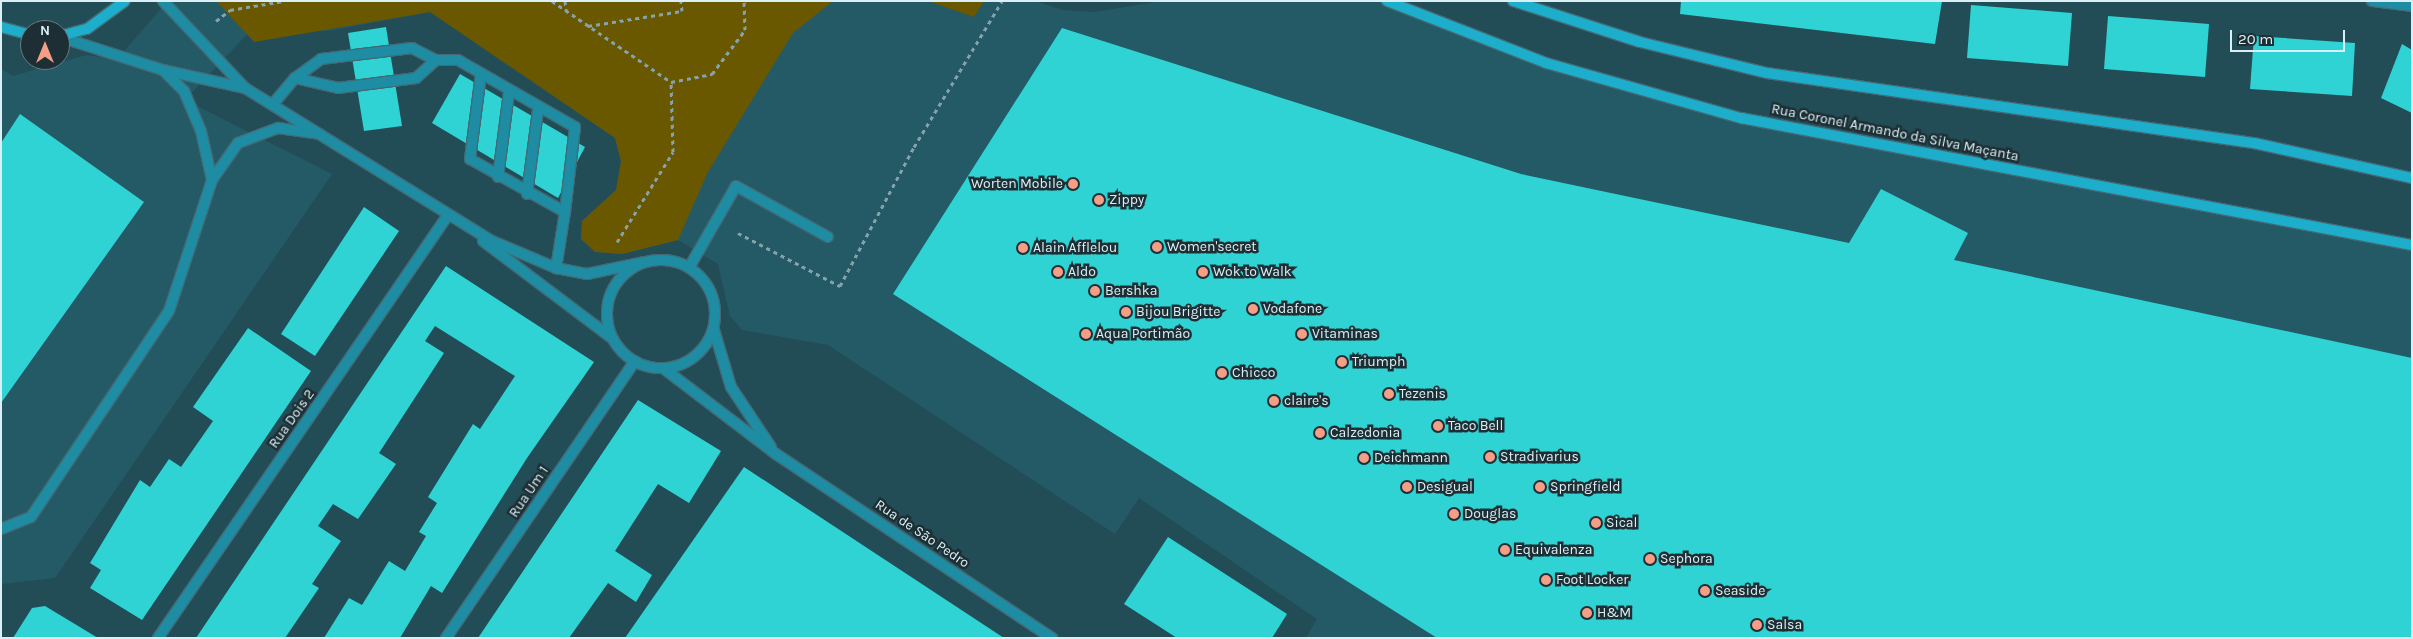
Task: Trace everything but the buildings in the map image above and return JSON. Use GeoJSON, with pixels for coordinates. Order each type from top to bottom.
{"type":"FeatureCollection","features":[{"type":"Feature","properties":{"kind":"main road"},"geometry":{"type":"LineString","coordinates":[[70,34],[87,29],[126,1]]}},
{"type":"Feature","properties":{"kind":"main road","name":"Rua Coronel Armando da Silva Maçanta"},"geometry":{"type":"LineString","coordinates":[[1387,1],[1546,64],[1741,118],[2412,245]]}},
{"type":"Feature","properties":{"kind":"main road"},"geometry":{"type":"LineString","coordinates":[[1514,1],[1640,42],[1766,73],[2254,143],[2412,178]]}},
{"type":"Feature","properties":{"kind":"main road"},"geometry":{"type":"LineString","coordinates":[[1,27],[20,33]]}},
{"type":"Feature","properties":{"kind":"street"},"geometry":{"type":"LineString","coordinates":[[163,1],[245,88],[490,240],[556,268],[587,274],[644,262],[690,266],[713,296],[714,330],[731,387],[776,454]]}},
{"type":"Feature","properties":{"kind":"street"},"geometry":{"type":"LineString","coordinates":[[2372,1],[2412,6]]}},
{"type":"Feature","properties":{"kind":"street"},"geometry":{"type":"LineString","coordinates":[[70,40],[163,70],[245,88]]}},
{"type":"Feature","properties":{"kind":"street"},"geometry":{"type":"LineString","coordinates":[[272,104],[294,78],[321,59],[412,48],[436,60],[458,60],[538,110],[575,128],[556,268]]}},
{"type":"Feature","properties":{"kind":"street"},"geometry":{"type":"LineString","coordinates":[[294,78],[338,88],[416,78],[436,60]]}},
{"type":"Feature","properties":{"kind":"street"},"geometry":{"type":"LineString","coordinates":[[163,70],[184,91],[201,131],[212,180]]}},
{"type":"Feature","properties":{"kind":"street"},"geometry":{"type":"LineString","coordinates":[[480,74],[470,159],[527,194],[565,212]]}},
{"type":"Feature","properties":{"kind":"street"},"geometry":{"type":"LineString","coordinates":[[498,177],[509,92]]}},
{"type":"Feature","properties":{"kind":"street"},"geometry":{"type":"LineString","coordinates":[[527,194],[538,110]]}},
{"type":"Feature","properties":{"kind":"street"},"geometry":{"type":"LineString","coordinates":[[1,529],[31,517],[169,311],[212,180],[238,143],[278,128],[320,134]]}},
{"type":"Feature","properties":{"kind":"street"},"geometry":{"type":"LineString","coordinates":[[690,266],[736,186],[828,237]]}},
{"type":"Feature","properties":{"kind":"street"},"geometry":{"type":"LineString","coordinates":[[448,215],[614,340],[635,361],[663,368],[688,361],[703,348],[714,330]]}},
{"type":"Feature","properties":{"kind":"street","name":"Rua Dois 2"},"geometry":{"type":"LineString","coordinates":[[158,638],[448,215]]}},
{"type":"Feature","properties":{"kind":"street"},"geometry":{"type":"LineString","coordinates":[[614,340],[608,326],[612,292],[629,270],[644,262]]}},
{"type":"Feature","properties":{"kind":"street","name":"Rua Um 1"},"geometry":{"type":"LineString","coordinates":[[446,638],[635,361]]}},
{"type":"Feature","properties":{"kind":"street","name":"Rua de São Pedro"},"geometry":{"type":"LineString","coordinates":[[663,368],[776,454],[1052,638]]}},
{"type":"Feature","properties":{"kind":"path"},"geometry":{"type":"LineString","coordinates":[[552,1],[671,82],[712,74],[745,30],[744,1]]}},
{"type":"Feature","properties":{"kind":"path"},"geometry":{"type":"LineString","coordinates":[[565,1],[566,11]]}},
{"type":"Feature","properties":{"kind":"path"},"geometry":{"type":"LineString","coordinates":[[588,26],[682,11],[681,1]]}},
{"type":"Feature","properties":{"kind":"path"},"geometry":{"type":"LineString","coordinates":[[914,147],[1002,1]]}},
{"type":"Feature","properties":{"kind":"path"},"geometry":{"type":"LineString","coordinates":[[606,270],[622,228],[673,152],[671,82]]}},
{"type":"Feature","properties":{"kind":"shaded area"},"geometry":{"type":"Polygon","coordinates":[[[168,1],[1035,1],[1062,10],[1095,12],[1162,1],[1387,1],[1546,63],[1741,118],[2412,246],[2412,638],[1306,638],[1317,619],[1139,498],[1115,534],[828,345],[742,330],[730,316],[718,264],[678,240],[622,254],[595,252],[581,239],[582,221],[616,190],[621,161],[615,138],[430,12],[328,31],[254,27],[185,100],[332,174],[55,578],[1,584],[1,69],[13,76],[34,70],[70,70],[70,60],[86,55],[117,59],[168,1]]]}},
{"type":"Feature","properties":{"kind":"shaded area"},"geometry":{"type":"Polygon","coordinates":[[[216,1],[833,1],[793,33],[708,172],[678,240],[622,254],[595,252],[581,239],[582,221],[616,190],[621,161],[615,138],[430,12],[254,42],[216,1]]]}},
{"type":"Feature","properties":{"kind":"shaded area"},"geometry":{"type":"Polygon","coordinates":[[[928,1],[984,1],[974,17],[928,1]]]}},
{"type":"Feature","properties":{"kind":"place","name":"Worten Mobile"},"geometry":{"type":"Point","coordinates":[1073,184]}},
{"type":"Feature","properties":{"kind":"place","name":"Zippy"},"geometry":{"type":"Point","coordinates":[1099,200]}},
{"type":"Feature","properties":{"kind":"place","name":"Women'secret"},"geometry":{"type":"Point","coordinates":[1157,247]}},
{"type":"Feature","properties":{"kind":"place","name":"Alain Afflelou"},"geometry":{"type":"Point","coordinates":[1023,248]}},
{"type":"Feature","properties":{"kind":"place","name":"Aldo"},"geometry":{"type":"Point","coordinates":[1058,272]}},
{"type":"Feature","properties":{"kind":"place","name":"Wok to Walk"},"geometry":{"type":"Point","coordinates":[1203,272]}},
{"type":"Feature","properties":{"kind":"place","name":"Bershka"},"geometry":{"type":"Point","coordinates":[1095,291]}},
{"type":"Feature","properties":{"kind":"place","name":"Vodafone"},"geometry":{"type":"Point","coordinates":[1253,309]}},
{"type":"Feature","properties":{"kind":"place","name":"Bijou Brigitte"},"geometry":{"type":"Point","coordinates":[1126,312]}},
{"type":"Feature","properties":{"kind":"place","name":"Aqua Portimão"},"geometry":{"type":"Point","coordinates":[1086,334]}},
{"type":"Feature","properties":{"kind":"place","name":"Vitaminas"},"geometry":{"type":"Point","coordinates":[1302,334]}},
{"type":"Feature","properties":{"kind":"place","name":"Triumph"},"geometry":{"type":"Point","coordinates":[1342,362]}},
{"type":"Feature","properties":{"kind":"place","name":"Chicco"},"geometry":{"type":"Point","coordinates":[1222,373]}},
{"type":"Feature","properties":{"kind":"place","name":"Tezenis"},"geometry":{"type":"Point","coordinates":[1389,394]}},
{"type":"Feature","properties":{"kind":"place","name":"claire's"},"geometry":{"type":"Point","coordinates":[1274,401]}},
{"type":"Feature","properties":{"kind":"place","name":"Taco Bell"},"geometry":{"type":"Point","coordinates":[1438,426]}},
{"type":"Feature","properties":{"kind":"place","name":"Calzedonia"},"geometry":{"type":"Point","coordinates":[1320,433]}},
{"type":"Feature","properties":{"kind":"place","name":"Stradivarius"},"geometry":{"type":"Point","coordinates":[1490,457]}},
{"type":"Feature","properties":{"kind":"place","name":"Deichmann"},"geometry":{"type":"Point","coordinates":[1364,458]}},
{"type":"Feature","properties":{"kind":"place","name":"Desigual"},"geometry":{"type":"Point","coordinates":[1407,487]}},
{"type":"Feature","properties":{"kind":"place","name":"Springfield"},"geometry":{"type":"Point","coordinates":[1540,487]}},
{"type":"Feature","properties":{"kind":"place","name":"Douglas"},"geometry":{"type":"Point","coordinates":[1454,514]}},
{"type":"Feature","properties":{"kind":"place","name":"Sical"},"geometry":{"type":"Point","coordinates":[1596,523]}},
{"type":"Feature","properties":{"kind":"place","name":"Equivalenza"},"geometry":{"type":"Point","coordinates":[1505,550]}},
{"type":"Feature","properties":{"kind":"place","name":"Sephora"},"geometry":{"type":"Point","coordinates":[1650,559]}},
{"type":"Feature","properties":{"kind":"place","name":"Foot Locker"},"geometry":{"type":"Point","coordinates":[1546,580]}},
{"type":"Feature","properties":{"kind":"place","name":"Seaside"},"geometry":{"type":"Point","coordinates":[1705,591]}},
{"type":"Feature","properties":{"kind":"place","name":"H&M"},"geometry":{"type":"Point","coordinates":[1587,613]}},
{"type":"Feature","properties":{"kind":"place","name":"Salsa"},"geometry":{"type":"Point","coordinates":[1757,625]}}]}
